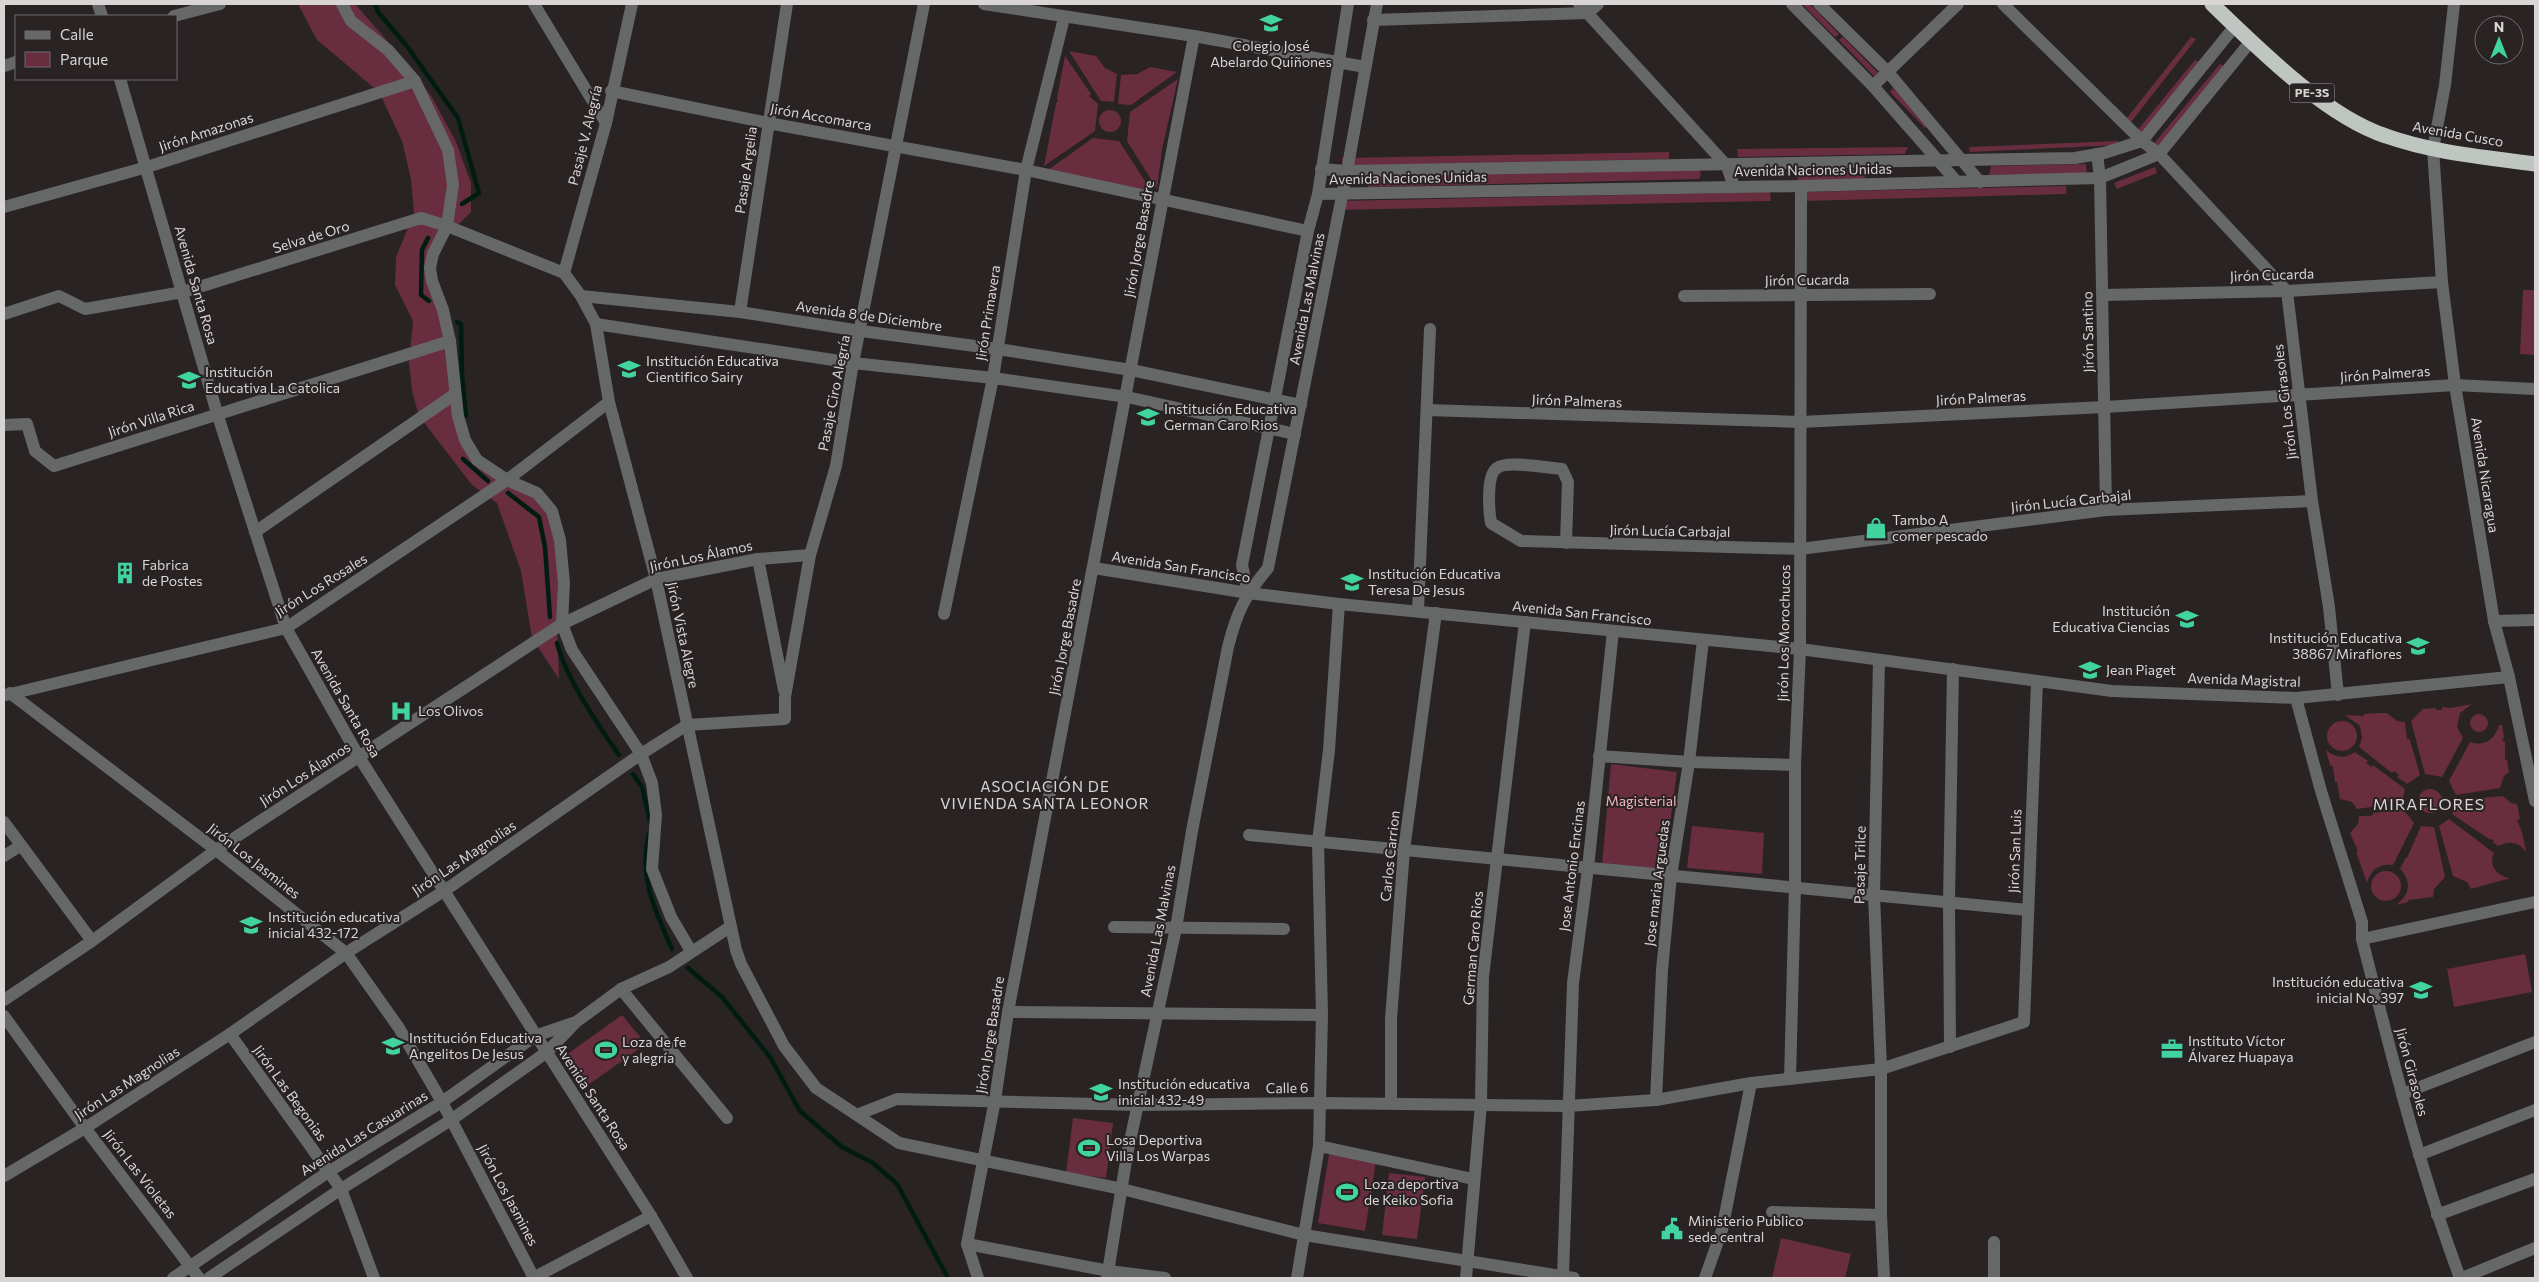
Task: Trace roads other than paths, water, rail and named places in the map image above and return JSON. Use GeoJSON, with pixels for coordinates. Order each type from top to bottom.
{"type":"FeatureCollection","features":[{"type":"Feature","properties":{"kind":"highway","name":"Avenida Cusco"},"geometry":{"type":"LineString","coordinates":[[2212,4],[2251,42],[2323,102],[2352,121],[2385,136],[2433,149],[2535,164]]}},
{"type":"Feature","properties":{"kind":"street"},"geometry":{"type":"LineString","coordinates":[[178,15],[220,4]]}},
{"type":"Feature","properties":{"kind":"street"},"geometry":{"type":"LineString","coordinates":[[342,4],[351,21],[388,50],[415,81],[448,150],[453,184],[447,226],[433,254],[430,268],[432,281],[443,310],[450,341],[458,416],[465,440],[477,460],[507,480],[537,493],[552,511],[560,540],[564,583],[562,624],[572,650],[641,754],[652,783],[656,815],[652,868],[671,918],[691,951]]}},
{"type":"Feature","properties":{"kind":"street"},"geometry":{"type":"LineString","coordinates":[[534,4],[606,123]]}},
{"type":"Feature","properties":{"kind":"street","name":"Pasaje V. Alegría"},"geometry":{"type":"LineString","coordinates":[[564,273],[606,123],[611,91],[632,4]]}},
{"type":"Feature","properties":{"kind":"street","name":"Pasaje Argelia"},"geometry":{"type":"LineString","coordinates":[[740,312],[787,4]]}},
{"type":"Feature","properties":{"kind":"street","name":"Pasaje Ciro Alegría"},"geometry":{"type":"LineString","coordinates":[[785,697],[810,555],[836,466],[853,363],[861,332],[924,4]]}},
{"type":"Feature","properties":{"kind":"street"},"geometry":{"type":"LineString","coordinates":[[984,4],[1064,18],[1194,36],[1365,67]]}},
{"type":"Feature","properties":{"kind":"street","name":"Avenida Las Malvinas"},"geometry":{"type":"LineString","coordinates":[[1248,592],[1242,565],[1308,231],[1318,194],[1337,61],[1348,4]]}},
{"type":"Feature","properties":{"kind":"street","name":"Avenida Las Malvinas"},"geometry":{"type":"LineString","coordinates":[[1108,1275],[1138,1105],[1176,928],[1192,831],[1228,647],[1235,620],[1248,592],[1268,568],[1302,405],[1377,4]]}},
{"type":"Feature","properties":{"kind":"street"},"geometry":{"type":"LineString","coordinates":[[1579,4],[1728,166],[1734,187]]}},
{"type":"Feature","properties":{"kind":"street"},"geometry":{"type":"LineString","coordinates":[[1374,20],[1588,13],[1598,4]]}},
{"type":"Feature","properties":{"kind":"street"},"geometry":{"type":"LineString","coordinates":[[1792,4],[1873,86],[1957,182]]}},
{"type":"Feature","properties":{"kind":"street"},"geometry":{"type":"LineString","coordinates":[[1819,4],[1888,72],[1964,160],[1980,182]]}},
{"type":"Feature","properties":{"kind":"street"},"geometry":{"type":"LineString","coordinates":[[1873,86],[1958,4]]}},
{"type":"Feature","properties":{"kind":"street"},"geometry":{"type":"LineString","coordinates":[[2003,4],[2142,141],[2159,154],[2287,290]]}},
{"type":"Feature","properties":{"kind":"street","name":"Avenida Nicaragua"},"geometry":{"type":"LineString","coordinates":[[2454,4],[2445,85],[2433,149],[2442,282],[2455,385],[2494,621],[2509,677],[2535,801]]}},
{"type":"Feature","properties":{"kind":"street","name":"Jirón Primavera"},"geometry":{"type":"LineString","coordinates":[[944,614],[998,349],[1026,170],[1064,18]]}},
{"type":"Feature","properties":{"kind":"street"},"geometry":{"type":"LineString","coordinates":[[2142,141],[2235,26]]}},
{"type":"Feature","properties":{"kind":"street","name":"Jirón Jorge Basadre"},"geometry":{"type":"LineString","coordinates":[[967,1244],[995,1100],[1008,1012],[1127,396],[1162,198],[1194,36]]}},
{"type":"Feature","properties":{"kind":"street","name":"Avenida Naciones Unidas"},"geometry":{"type":"LineString","coordinates":[[1318,194],[1801,186],[2100,178],[2159,154],[2251,42]]}},
{"type":"Feature","properties":{"kind":"street","name":"Avenida Santa Rosa"},"geometry":{"type":"LineString","coordinates":[[120,80],[217,413],[286,628],[359,757],[651,1216],[687,1278]]}},
{"type":"Feature","properties":{"kind":"street","name":"Jirón Amazonas"},"geometry":{"type":"LineString","coordinates":[[4,207],[147,167],[415,81]]}},
{"type":"Feature","properties":{"kind":"street","name":"Jirón Accomarca"},"geometry":{"type":"LineString","coordinates":[[611,91],[768,123],[1026,170],[1308,231]]}},
{"type":"Feature","properties":{"kind":"street","name":"Avenida Naciones Unidas"},"geometry":{"type":"LineString","coordinates":[[1321,169],[1347,171],[1728,166],[2075,158],[2097,154],[2142,141]]}},
{"type":"Feature","properties":{"kind":"street","name":"Jirón Santino"},"geometry":{"type":"LineString","coordinates":[[2097,154],[2100,178],[2103,295],[2106,510]]}},
{"type":"Feature","properties":{"kind":"street","name":"Jirón Los Morochucos"},"geometry":{"type":"LineString","coordinates":[[1790,1079],[1800,649],[1801,186]]}},
{"type":"Feature","properties":{"kind":"street","name":"Selva de Oro"},"geometry":{"type":"LineString","coordinates":[[4,314],[59,296],[85,309],[183,292],[421,218],[447,226]]}},
{"type":"Feature","properties":{"kind":"street"},"geometry":{"type":"LineString","coordinates":[[447,226],[564,273],[582,296]]}},
{"type":"Feature","properties":{"kind":"street","name":"Jirón Cucarda"},"geometry":{"type":"LineString","coordinates":[[2103,295],[2287,290],[2442,282]]}},
{"type":"Feature","properties":{"kind":"street","name":"Jirón Los Girasoles"},"geometry":{"type":"LineString","coordinates":[[2287,290],[2312,500],[2329,608],[2338,695]]}},
{"type":"Feature","properties":{"kind":"street","name":"Jirón Cucarda"},"geometry":{"type":"LineString","coordinates":[[1684,296],[1930,294]]}},
{"type":"Feature","properties":{"kind":"street","name":"Avenida 8 de Diciembre"},"geometry":{"type":"LineString","coordinates":[[582,296],[740,312],[861,332],[998,349],[1131,370],[1302,405]]}},
{"type":"Feature","properties":{"kind":"street","name":"Jirón Vista Alegre"},"geometry":{"type":"LineString","coordinates":[[582,296],[596,324],[609,402],[656,579],[730,927],[741,964],[784,1046],[816,1088],[858,1114],[899,1143],[1122,1189],[1304,1235],[1568,1277]]}},
{"type":"Feature","properties":{"kind":"street"},"geometry":{"type":"LineString","coordinates":[[596,324],[853,363],[992,378],[1127,396],[1295,434]]}},
{"type":"Feature","properties":{"kind":"street"},"geometry":{"type":"LineString","coordinates":[[1418,611],[1430,329]]}},
{"type":"Feature","properties":{"kind":"street","name":"Jirón Villa Rica"},"geometry":{"type":"LineString","coordinates":[[4,425],[27,424],[35,451],[54,466],[450,341]]}},
{"type":"Feature","properties":{"kind":"street","name":"Jirón Palmeras"},"geometry":{"type":"LineString","coordinates":[[1427,410],[1500,414],[1801,422],[2105,407],[2455,385],[2535,389]]}},
{"type":"Feature","properties":{"kind":"street"},"geometry":{"type":"LineString","coordinates":[[255,532],[455,394]]}},
{"type":"Feature","properties":{"kind":"street","name":"Jirón Los Rosales"},"geometry":{"type":"LineString","coordinates":[[7,694],[286,628],[507,480],[609,402]]}},
{"type":"Feature","properties":{"kind":"street","name":"Jirón Lucía Carbajal"},"geometry":{"type":"LineString","coordinates":[[1566,543],[1568,482],[1562,469],[1511,465],[1497,467],[1491,474],[1488,509],[1491,523],[1521,541],[1566,543],[1800,549],[2106,510],[2312,500]]}},
{"type":"Feature","properties":{"kind":"street","name":"Jirón Los Álamos"},"geometry":{"type":"LineString","coordinates":[[4,1000],[92,941],[216,850],[562,624],[656,579],[758,559],[810,555]]}},
{"type":"Feature","properties":{"kind":"street"},"geometry":{"type":"LineString","coordinates":[[758,559],[785,697]]}},
{"type":"Feature","properties":{"kind":"street","name":"Avenida San Francisco"},"geometry":{"type":"LineString","coordinates":[[1094,568],[1338,604],[1800,649]]}},
{"type":"Feature","properties":{"kind":"street"},"geometry":{"type":"LineString","coordinates":[[1297,1278],[1319,1146],[1322,1015],[1318,842],[1329,750],[1338,604]]}},
{"type":"Feature","properties":{"kind":"street","name":"Carlos Carrion"},"geometry":{"type":"LineString","coordinates":[[1391,1103],[1391,1019],[1404,850],[1436,613]]}},
{"type":"Feature","properties":{"kind":"street"},"geometry":{"type":"LineString","coordinates":[[2494,621],[2535,620]]}},
{"type":"Feature","properties":{"kind":"street","name":"German Caro Rios"},"geometry":{"type":"LineString","coordinates":[[1466,1278],[1466,1260],[1481,1104],[1484,977],[1524,622]]}},
{"type":"Feature","properties":{"kind":"street","name":"Jose Antonio Encinas"},"geometry":{"type":"LineString","coordinates":[[1568,1277],[1568,1106],[1573,983],[1588,868],[1613,631]]}},
{"type":"Feature","properties":{"kind":"street","name":"Jose maria Arguedas"},"geometry":{"type":"LineString","coordinates":[[1656,1100],[1662,970],[1671,876],[1689,762],[1703,640]]}},
{"type":"Feature","properties":{"kind":"street","name":"Avenida Magistral"},"geometry":{"type":"LineString","coordinates":[[1800,649],[2112,691],[2296,698],[2509,677]]}},
{"type":"Feature","properties":{"kind":"street","name":"Pasaje Trilce"},"geometry":{"type":"LineString","coordinates":[[1879,660],[1874,895],[1881,1069],[1881,1215],[1884,1278]]}},
{"type":"Feature","properties":{"kind":"street"},"geometry":{"type":"LineString","coordinates":[[1950,1047],[1949,902],[1953,669]]}},
{"type":"Feature","properties":{"kind":"street","name":"Jirón San Luis"},"geometry":{"type":"LineString","coordinates":[[2024,1022],[2037,681]]}},
{"type":"Feature","properties":{"kind":"street","name":"Jirón Los Jasmines"},"geometry":{"type":"LineString","coordinates":[[7,694],[216,850],[346,953],[399,1028],[442,1102],[534,1278]]}},
{"type":"Feature","properties":{"kind":"street","name":"Jirón Las Magnolias"},"geometry":{"type":"LineString","coordinates":[[4,1176],[85,1128],[230,1034],[346,953],[444,891],[641,754],[687,726],[785,718],[785,697]]}},
{"type":"Feature","properties":{"kind":"street","name":"Jirón Girasoles"},"geometry":{"type":"LineString","coordinates":[[2296,698],[2320,791],[2362,922],[2362,939],[2419,1155],[2437,1215],[2462,1278]]}},
{"type":"Feature","properties":{"kind":"street"},"geometry":{"type":"LineString","coordinates":[[1599,756],[1689,762],[1796,765]]}},
{"type":"Feature","properties":{"kind":"street"},"geometry":{"type":"LineString","coordinates":[[4,822],[92,941]]}},
{"type":"Feature","properties":{"kind":"street"},"geometry":{"type":"LineString","coordinates":[[1249,835],[2028,910]]}},
{"type":"Feature","properties":{"kind":"street"},"geometry":{"type":"LineString","coordinates":[[4,856],[20,846]]}},
{"type":"Feature","properties":{"kind":"street"},"geometry":{"type":"LineString","coordinates":[[2362,939],[2535,902]]}},
{"type":"Feature","properties":{"kind":"street","name":"Avenida Las Casuarinas"},"geometry":{"type":"LineString","coordinates":[[209,1278],[341,1189],[451,1120],[547,1052],[576,1022],[621,989],[669,967],[730,927]]}},
{"type":"Feature","properties":{"kind":"street"},"geometry":{"type":"LineString","coordinates":[[1114,927],[1284,929]]}},
{"type":"Feature","properties":{"kind":"street"},"geometry":{"type":"LineString","coordinates":[[621,989],[727,1118]]}},
{"type":"Feature","properties":{"kind":"street"},"geometry":{"type":"LineString","coordinates":[[1008,1012],[1322,1015]]}},
{"type":"Feature","properties":{"kind":"street","name":"Jirón Las Violetas"},"geometry":{"type":"LineString","coordinates":[[4,1016],[85,1128],[192,1266],[199,1278]]}},
{"type":"Feature","properties":{"kind":"street","name":"Avenida Las Casuarinas"},"geometry":{"type":"LineString","coordinates":[[174,1278],[328,1172],[442,1102],[535,1036],[576,1022]]}},
{"type":"Feature","properties":{"kind":"street","name":"Calle 6"},"geometry":{"type":"LineString","coordinates":[[858,1114],[897,1099],[1138,1105],[1391,1103],[1568,1106],[1656,1100],[1751,1083],[1881,1069],[2024,1022]]}},
{"type":"Feature","properties":{"kind":"street","name":"Jirón Las Begonias"},"geometry":{"type":"LineString","coordinates":[[230,1034],[341,1189],[374,1278]]}},
{"type":"Feature","properties":{"kind":"street"},"geometry":{"type":"LineString","coordinates":[[2402,1094],[2535,1042]]}},
{"type":"Feature","properties":{"kind":"street"},"geometry":{"type":"LineString","coordinates":[[1705,1278],[1722,1230],[1751,1083]]}},
{"type":"Feature","properties":{"kind":"street"},"geometry":{"type":"LineString","coordinates":[[2419,1155],[2535,1110]]}},
{"type":"Feature","properties":{"kind":"street"},"geometry":{"type":"LineString","coordinates":[[1319,1146],[1473,1179]]}},
{"type":"Feature","properties":{"kind":"street"},"geometry":{"type":"LineString","coordinates":[[2437,1215],[2535,1180]]}},
{"type":"Feature","properties":{"kind":"street"},"geometry":{"type":"LineString","coordinates":[[1772,1212],[1881,1215]]}},
{"type":"Feature","properties":{"kind":"street"},"geometry":{"type":"LineString","coordinates":[[534,1278],[651,1216]]}},
{"type":"Feature","properties":{"kind":"street"},"geometry":{"type":"LineString","coordinates":[[1994,1242],[1994,1278]]}},
{"type":"Feature","properties":{"kind":"street"},"geometry":{"type":"LineString","coordinates":[[967,1244],[1108,1275],[1165,1278]]}},
{"type":"Feature","properties":{"kind":"street"},"geometry":{"type":"LineString","coordinates":[[967,1244],[978,1278]]}},
{"type":"Feature","properties":{"kind":"street"},"geometry":{"type":"LineString","coordinates":[[2462,1278],[2535,1248]]}},
{"type":"Feature","properties":{"kind":"waterway"},"geometry":{"type":"LineString","coordinates":[[375,4],[378,12],[406,45],[458,118],[479,193],[462,204]]}},
{"type":"Feature","properties":{"kind":"waterway"},"geometry":{"type":"LineString","coordinates":[[428,238],[422,250],[421,295],[429,301]]}},
{"type":"Feature","properties":{"kind":"waterway"},"geometry":{"type":"LineString","coordinates":[[457,322],[461,324],[462,377],[466,416]]}},
{"type":"Feature","properties":{"kind":"waterway"},"geometry":{"type":"LineString","coordinates":[[463,459],[488,481]]}},
{"type":"Feature","properties":{"kind":"waterway"},"geometry":{"type":"LineString","coordinates":[[508,493],[539,517],[545,547],[550,617]]}},
{"type":"Feature","properties":{"kind":"waterway"},"geometry":{"type":"LineString","coordinates":[[557,643],[561,657],[575,686],[619,755]]}},
{"type":"Feature","properties":{"kind":"waterway"},"geometry":{"type":"LineString","coordinates":[[633,774],[642,787],[650,821]]}},
{"type":"Feature","properties":{"kind":"waterway"},"geometry":{"type":"LineString","coordinates":[[649,833],[646,849],[647,879],[654,907],[672,949]]}},
{"type":"Feature","properties":{"kind":"waterway"},"geometry":{"type":"LineString","coordinates":[[688,968],[722,997],[770,1057],[800,1111],[842,1147],[873,1163],[897,1184],[948,1278]]}},
{"type":"Feature","properties":{"kind":"place","name":"Colegio José Abelardo Quiñones"},"geometry":{"type":"Point","coordinates":[1271,23]}},
{"type":"Feature","properties":{"kind":"place","name":"Institución Educativa Cientifico Sairy"},"geometry":{"type":"Point","coordinates":[629,369]}},
{"type":"Feature","properties":{"kind":"place","name":"Institución Educativa La Catolica"},"geometry":{"type":"Point","coordinates":[189,380]}},
{"type":"Feature","properties":{"kind":"place","name":"Institución Educativa German Caro Rios"},"geometry":{"type":"Point","coordinates":[1148,417]}},
{"type":"Feature","properties":{"kind":"place","name":"Tambo A comer pescado"},"geometry":{"type":"Point","coordinates":[1876,528]}},
{"type":"Feature","properties":{"kind":"place","name":"Fabrica de Postes"},"geometry":{"type":"Point","coordinates":[125,573]}},
{"type":"Feature","properties":{"kind":"place","name":"Institución Educativa Teresa De Jesus"},"geometry":{"type":"Point","coordinates":[1352,582]}},
{"type":"Feature","properties":{"kind":"place","name":"Institución Educativa Ciencias"},"geometry":{"type":"Point","coordinates":[2187,619]}},
{"type":"Feature","properties":{"kind":"place","name":"Institución Educativa 38867 Miraflores"},"geometry":{"type":"Point","coordinates":[2418,646]}},
{"type":"Feature","properties":{"kind":"place","name":"Jean Piaget"},"geometry":{"type":"Point","coordinates":[2090,670]}},
{"type":"Feature","properties":{"kind":"place","name":"Los Olivos"},"geometry":{"type":"Point","coordinates":[401,711]}},
{"type":"Feature","properties":{"kind":"place","name":"Institución educativa inicial 432-172"},"geometry":{"type":"Point","coordinates":[251,925]}},
{"type":"Feature","properties":{"kind":"place","name":"Institución educativa inicial No. 397"},"geometry":{"type":"Point","coordinates":[2421,990]}},
{"type":"Feature","properties":{"kind":"place","name":"Institución Educativa Angelitos De Jesus"},"geometry":{"type":"Point","coordinates":[393,1046]}},
{"type":"Feature","properties":{"kind":"place","name":"Instituto Víctor Álvarez Huapaya"},"geometry":{"type":"Point","coordinates":[2172,1049]}},
{"type":"Feature","properties":{"kind":"place","name":"Loza de fe y alegría"},"geometry":{"type":"Point","coordinates":[606,1050]}},
{"type":"Feature","properties":{"kind":"place","name":"Institución educativa inicial 432-49"},"geometry":{"type":"Point","coordinates":[1101,1092]}},
{"type":"Feature","properties":{"kind":"place","name":"Losa Deportiva Villa Los Warpas"},"geometry":{"type":"Point","coordinates":[1089,1148]}},
{"type":"Feature","properties":{"kind":"place","name":"Loza deportiva de Keiko Sofia"},"geometry":{"type":"Point","coordinates":[1347,1192]}},
{"type":"Feature","properties":{"kind":"place","name":"Ministerio Publico sede central"},"geometry":{"type":"Point","coordinates":[1672,1229]}},
{"type":"Feature","properties":{"kind":"district","name":"ASOCIACIÓN DE VIVIENDA SANTA LEONOR"},"geometry":{"type":"Point","coordinates":[1045,796]}},
{"type":"Feature","properties":{"kind":"district","name":"MIRAFLORES"},"geometry":{"type":"Point","coordinates":[2429,804]}},
{"type":"Feature","properties":{"kind":"park label","name":"Magisterial"},"geometry":{"type":"Point","coordinates":[1641,801]}}]}
